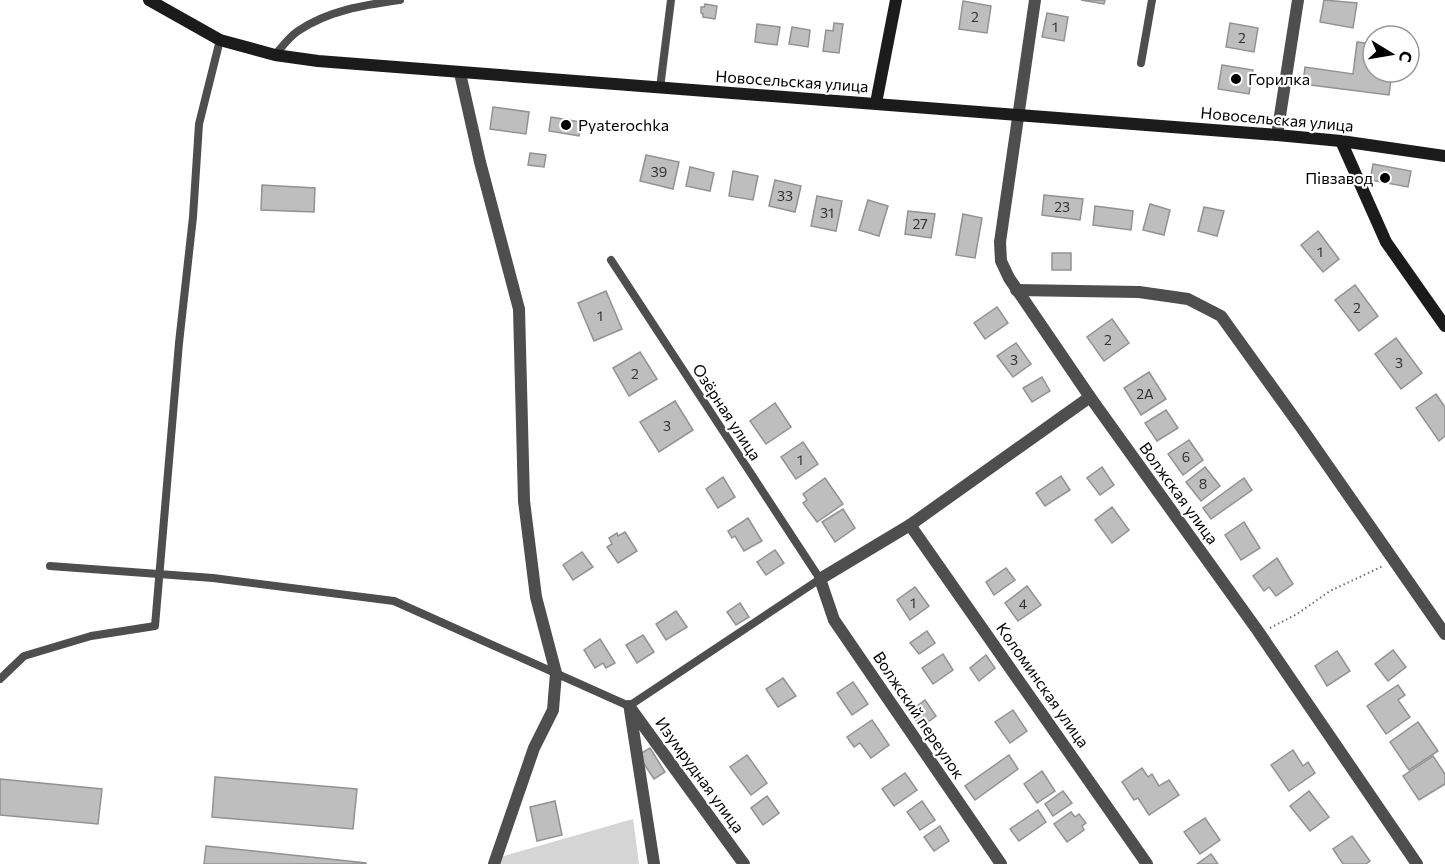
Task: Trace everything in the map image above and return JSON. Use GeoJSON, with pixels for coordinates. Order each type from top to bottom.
{"type":"FeatureCollection","features":[{"type":"Feature","properties":{"kind":"street","name":"Новосельская улица"},"geometry":{"type":"LineString","coordinates":[[149,0],[220,40],[275,54],[318,61],[1277,135],[1341,141],[1445,156]]}},
{"type":"Feature","properties":{"kind":"street"},"geometry":{"type":"LineString","coordinates":[[876,103],[896,0]]}},
{"type":"Feature","properties":{"kind":"street","name":"Волжская улица"},"geometry":{"type":"LineString","coordinates":[[1035,0],[1000,242],[1001,261],[1016,290],[1258,631],[1417,864]]}},
{"type":"Feature","properties":{"kind":"street"},"geometry":{"type":"LineString","coordinates":[[1277,135],[1299,0]]}},
{"type":"Feature","properties":{"kind":"street"},"geometry":{"type":"LineString","coordinates":[[460,73],[480,162],[519,309],[524,501],[536,597],[556,673],[553,710],[534,748],[494,864]]}},
{"type":"Feature","properties":{"kind":"street"},"geometry":{"type":"LineString","coordinates":[[1341,141],[1386,242],[1445,326]]}},
{"type":"Feature","properties":{"kind":"street"},"geometry":{"type":"LineString","coordinates":[[1016,290],[1139,292],[1188,299],[1221,316],[1445,634]]}},
{"type":"Feature","properties":{"kind":"street"},"geometry":{"type":"LineString","coordinates":[[820,579],[910,525],[1090,397]]}},
{"type":"Feature","properties":{"kind":"street","name":"Коломинская улица"},"geometry":{"type":"LineString","coordinates":[[910,525],[1148,864]]}},
{"type":"Feature","properties":{"kind":"street","name":"Волжский переулок"},"geometry":{"type":"LineString","coordinates":[[820,579],[834,620],[1001,864]]}},
{"type":"Feature","properties":{"kind":"street"},"geometry":{"type":"LineString","coordinates":[[629,706],[654,864]]}},
{"type":"Feature","properties":{"kind":"street","name":"Изумрудная улица"},"geometry":{"type":"LineString","coordinates":[[629,706],[744,864]]}},
{"type":"Feature","properties":{"kind":"lane"},"geometry":{"type":"LineString","coordinates":[[275,54],[297,31],[330,15],[353,7],[400,0]]}},
{"type":"Feature","properties":{"kind":"lane"},"geometry":{"type":"LineString","coordinates":[[660,88],[671,0]]}},
{"type":"Feature","properties":{"kind":"lane"},"geometry":{"type":"LineString","coordinates":[[1141,63],[1152,0]]}},
{"type":"Feature","properties":{"kind":"lane"},"geometry":{"type":"LineString","coordinates":[[0,679],[24,656],[91,636],[154,626],[193,216],[199,124],[220,40]]}},
{"type":"Feature","properties":{"kind":"lane","name":"Озёрная улица"},"geometry":{"type":"LineString","coordinates":[[611,260],[820,579]]}},
{"type":"Feature","properties":{"kind":"lane"},"geometry":{"type":"LineString","coordinates":[[50,566],[213,578],[394,601],[629,706],[820,579]]}},
{"type":"Feature","properties":{"kind":"path"},"geometry":{"type":"LineString","coordinates":[[1258,631],[1297,614],[1330,591],[1394,560]]}},
{"type":"Feature","properties":{"kind":"shaded area"},"geometry":{"type":"Polygon","coordinates":[[[633,819],[639,864],[489,864],[493,859],[633,819]]]}},
{"type":"Feature","properties":{"kind":"building"},"geometry":{"type":"Polygon","coordinates":[[[1081,0],[1105,0],[1104,4],[1081,0]]]}},
{"type":"Feature","properties":{"kind":"building"},"geometry":{"type":"Polygon","coordinates":[[[1324,0],[1357,3],[1353,28],[1320,22],[1324,0]]]}},
{"type":"Feature","properties":{"kind":"building"},"geometry":{"type":"Polygon","coordinates":[[[963,1],[991,6],[987,33],[959,29],[963,1]]]}},
{"type":"Feature","properties":{"kind":"building"},"geometry":{"type":"Polygon","coordinates":[[[705,4],[717,6],[715,19],[703,17],[701,7],[705,4]]]}},
{"type":"Feature","properties":{"kind":"building"},"geometry":{"type":"Polygon","coordinates":[[[1047,13],[1068,17],[1064,41],[1042,37],[1047,13]]]}},
{"type":"Feature","properties":{"kind":"building"},"geometry":{"type":"Polygon","coordinates":[[[834,23],[843,24],[839,53],[823,51],[826,30],[833,31],[834,23]]]}},
{"type":"Feature","properties":{"kind":"building"},"geometry":{"type":"Polygon","coordinates":[[[1230,23],[1258,28],[1254,52],[1226,47],[1230,23]]]}},
{"type":"Feature","properties":{"kind":"building"},"geometry":{"type":"Polygon","coordinates":[[[757,24],[780,27],[777,45],[755,42],[757,24]]]}},
{"type":"Feature","properties":{"kind":"building"},"geometry":{"type":"Polygon","coordinates":[[[792,27],[810,30],[808,47],[789,44],[792,27]]]}},
{"type":"Feature","properties":{"kind":"building"},"geometry":{"type":"Polygon","coordinates":[[[1357,42],[1361,42],[1361,84],[1390,84],[1389,95],[1303,84],[1305,67],[1353,74],[1357,42]]]}},
{"type":"Feature","properties":{"kind":"building","name":"Горилка"},"geometry":{"type":"Polygon","coordinates":[[[1222,65],[1253,70],[1249,94],[1218,89],[1222,65]]]}},
{"type":"Feature","properties":{"kind":"building"},"geometry":{"type":"Polygon","coordinates":[[[493,107],[529,112],[526,134],[490,129],[493,107]]]}},
{"type":"Feature","properties":{"kind":"building"},"geometry":{"type":"Polygon","coordinates":[[[551,117],[581,122],[579,136],[549,131],[551,117]]]}},
{"type":"Feature","properties":{"kind":"building"},"geometry":{"type":"Polygon","coordinates":[[[530,153],[546,155],[544,167],[528,165],[530,153]]]}},
{"type":"Feature","properties":{"kind":"building"},"geometry":{"type":"Polygon","coordinates":[[[646,155],[679,162],[673,189],[640,181],[646,155]]]}},
{"type":"Feature","properties":{"kind":"building"},"geometry":{"type":"Polygon","coordinates":[[[1373,164],[1411,171],[1408,187],[1370,180],[1373,164]]]}},
{"type":"Feature","properties":{"kind":"building"},"geometry":{"type":"Polygon","coordinates":[[[690,167],[714,173],[710,191],[686,186],[690,167]]]}},
{"type":"Feature","properties":{"kind":"building"},"geometry":{"type":"Polygon","coordinates":[[[733,171],[758,176],[753,200],[729,196],[733,171]]]}},
{"type":"Feature","properties":{"kind":"building"},"geometry":{"type":"Polygon","coordinates":[[[775,180],[801,186],[795,212],[769,206],[775,180]]]}},
{"type":"Feature","properties":{"kind":"building"},"geometry":{"type":"Polygon","coordinates":[[[262,185],[315,188],[314,212],[261,210],[262,185]]]}},
{"type":"Feature","properties":{"kind":"building"},"geometry":{"type":"Polygon","coordinates":[[[1044,195],[1083,199],[1080,220],[1042,215],[1044,195]]]}},
{"type":"Feature","properties":{"kind":"building"},"geometry":{"type":"Polygon","coordinates":[[[817,196],[842,201],[836,231],[811,226],[817,196]]]}},
{"type":"Feature","properties":{"kind":"building"},"geometry":{"type":"Polygon","coordinates":[[[868,200],[888,206],[879,236],[859,230],[868,200]]]}},
{"type":"Feature","properties":{"kind":"building"},"geometry":{"type":"Polygon","coordinates":[[[1150,204],[1170,210],[1164,235],[1143,230],[1150,204]]]}},
{"type":"Feature","properties":{"kind":"building"},"geometry":{"type":"Polygon","coordinates":[[[1095,206],[1133,211],[1131,230],[1093,225],[1095,206]]]}},
{"type":"Feature","properties":{"kind":"building"},"geometry":{"type":"Polygon","coordinates":[[[1204,207],[1224,211],[1217,236],[1198,231],[1204,207]]]}},
{"type":"Feature","properties":{"kind":"building"},"geometry":{"type":"Polygon","coordinates":[[[908,211],[935,214],[931,238],[905,234],[908,211]]]}},
{"type":"Feature","properties":{"kind":"building"},"geometry":{"type":"Polygon","coordinates":[[[963,214],[982,218],[975,258],[956,255],[963,214]]]}},
{"type":"Feature","properties":{"kind":"building"},"geometry":{"type":"Polygon","coordinates":[[[1318,231],[1339,259],[1323,272],[1301,245],[1318,231]]]}},
{"type":"Feature","properties":{"kind":"building"},"geometry":{"type":"Polygon","coordinates":[[[1052,253],[1071,253],[1071,270],[1052,270],[1052,253]]]}},
{"type":"Feature","properties":{"kind":"building"},"geometry":{"type":"Polygon","coordinates":[[[1355,285],[1378,316],[1359,331],[1335,300],[1355,285]]]}},
{"type":"Feature","properties":{"kind":"building"},"geometry":{"type":"Polygon","coordinates":[[[606,291],[622,329],[594,341],[578,303],[606,291]]]}},
{"type":"Feature","properties":{"kind":"building"},"geometry":{"type":"Polygon","coordinates":[[[997,307],[1008,323],[985,339],[974,323],[997,307]]]}},
{"type":"Feature","properties":{"kind":"building"},"geometry":{"type":"Polygon","coordinates":[[[1112,319],[1129,343],[1104,361],[1087,337],[1112,319]]]}},
{"type":"Feature","properties":{"kind":"building"},"geometry":{"type":"Polygon","coordinates":[[[1396,338],[1422,373],[1401,389],[1375,354],[1396,338]]]}},
{"type":"Feature","properties":{"kind":"building"},"geometry":{"type":"Polygon","coordinates":[[[1016,343],[1031,364],[1013,377],[997,356],[1016,343]]]}},
{"type":"Feature","properties":{"kind":"building"},"geometry":{"type":"Polygon","coordinates":[[[640,352],[657,379],[629,396],[613,368],[640,352]]]}},
{"type":"Feature","properties":{"kind":"building"},"geometry":{"type":"Polygon","coordinates":[[[1149,372],[1166,399],[1141,415],[1124,388],[1149,372]]]}},
{"type":"Feature","properties":{"kind":"building"},"geometry":{"type":"Polygon","coordinates":[[[1042,377],[1050,391],[1032,402],[1023,388],[1042,377]]]}},
{"type":"Feature","properties":{"kind":"building"},"geometry":{"type":"Polygon","coordinates":[[[1436,394],[1445,407],[1445,436],[1439,441],[1416,408],[1436,394]]]}},
{"type":"Feature","properties":{"kind":"building"},"geometry":{"type":"Polygon","coordinates":[[[675,401],[693,430],[659,452],[640,422],[675,401]]]}},
{"type":"Feature","properties":{"kind":"building"},"geometry":{"type":"Polygon","coordinates":[[[775,403],[791,427],[766,444],[750,421],[775,403]]]}},
{"type":"Feature","properties":{"kind":"building"},"geometry":{"type":"Polygon","coordinates":[[[1166,410],[1178,428],[1157,441],[1145,423],[1166,410]]]}},
{"type":"Feature","properties":{"kind":"building"},"geometry":{"type":"Polygon","coordinates":[[[1189,440],[1203,460],[1183,475],[1168,454],[1189,440]]]}},
{"type":"Feature","properties":{"kind":"building"},"geometry":{"type":"Polygon","coordinates":[[[803,442],[818,464],[796,479],[781,457],[803,442]]]}},
{"type":"Feature","properties":{"kind":"building"},"geometry":{"type":"Polygon","coordinates":[[[1102,467],[1114,485],[1100,495],[1087,478],[1102,467]]]}},
{"type":"Feature","properties":{"kind":"building"},"geometry":{"type":"Polygon","coordinates":[[[1205,467],[1220,486],[1201,501],[1186,482],[1205,467]]]}},
{"type":"Feature","properties":{"kind":"building"},"geometry":{"type":"Polygon","coordinates":[[[1061,476],[1070,490],[1045,506],[1036,493],[1061,476]]]}},
{"type":"Feature","properties":{"kind":"building"},"geometry":{"type":"Polygon","coordinates":[[[723,477],[735,497],[718,508],[706,489],[723,477]]]}},
{"type":"Feature","properties":{"kind":"building"},"geometry":{"type":"Polygon","coordinates":[[[825,478],[843,504],[817,522],[803,503],[807,500],[803,494],[825,478]]]}},
{"type":"Feature","properties":{"kind":"building"},"geometry":{"type":"Polygon","coordinates":[[[1244,478],[1252,490],[1211,519],[1203,508],[1244,478]]]}},
{"type":"Feature","properties":{"kind":"building"},"geometry":{"type":"Polygon","coordinates":[[[1112,507],[1129,530],[1112,543],[1095,520],[1112,507]]]}},
{"type":"Feature","properties":{"kind":"building"},"geometry":{"type":"Polygon","coordinates":[[[843,509],[855,528],[835,542],[822,522],[843,509]]]}},
{"type":"Feature","properties":{"kind":"building"},"geometry":{"type":"Polygon","coordinates":[[[748,518],[762,541],[744,551],[735,536],[732,538],[728,531],[748,518]]]}},
{"type":"Feature","properties":{"kind":"building"},"geometry":{"type":"Polygon","coordinates":[[[1244,522],[1260,548],[1241,560],[1225,535],[1244,522]]]}},
{"type":"Feature","properties":{"kind":"building"},"geometry":{"type":"Polygon","coordinates":[[[625,532],[637,551],[618,563],[607,547],[612,544],[609,538],[617,533],[618,536],[625,532]]]}},
{"type":"Feature","properties":{"kind":"building"},"geometry":{"type":"Polygon","coordinates":[[[775,550],[784,563],[766,575],[757,562],[775,550]]]}},
{"type":"Feature","properties":{"kind":"building"},"geometry":{"type":"Polygon","coordinates":[[[582,552],[593,567],[573,580],[563,565],[582,552]]]}},
{"type":"Feature","properties":{"kind":"building"},"geometry":{"type":"Polygon","coordinates":[[[1277,558],[1293,584],[1276,596],[1269,587],[1264,591],[1253,576],[1277,558]]]}},
{"type":"Feature","properties":{"kind":"building"},"geometry":{"type":"Polygon","coordinates":[[[1006,568],[1015,580],[994,595],[986,582],[1006,568]]]}},
{"type":"Feature","properties":{"kind":"building"},"geometry":{"type":"Polygon","coordinates":[[[1027,586],[1041,605],[1018,621],[1005,603],[1027,586]]]}},
{"type":"Feature","properties":{"kind":"building"},"geometry":{"type":"Polygon","coordinates":[[[915,587],[929,606],[910,620],[897,600],[915,587]]]}},
{"type":"Feature","properties":{"kind":"building"},"geometry":{"type":"Polygon","coordinates":[[[740,603],[749,617],[736,625],[727,612],[740,603]]]}},
{"type":"Feature","properties":{"kind":"building"},"geometry":{"type":"Polygon","coordinates":[[[676,611],[687,627],[666,640],[656,624],[676,611]]]}},
{"type":"Feature","properties":{"kind":"building"},"geometry":{"type":"Polygon","coordinates":[[[927,631],[935,643],[919,654],[910,643],[927,631]]]}},
{"type":"Feature","properties":{"kind":"building"},"geometry":{"type":"Polygon","coordinates":[[[643,635],[654,652],[637,663],[626,645],[643,635]]]}},
{"type":"Feature","properties":{"kind":"building"},"geometry":{"type":"Polygon","coordinates":[[[600,639],[615,663],[606,668],[603,663],[595,668],[584,650],[600,639]]]}},
{"type":"Feature","properties":{"kind":"building"},"geometry":{"type":"Polygon","coordinates":[[[1393,650],[1406,667],[1388,681],[1375,664],[1393,650]]]}},
{"type":"Feature","properties":{"kind":"building"},"geometry":{"type":"Polygon","coordinates":[[[1337,651],[1350,671],[1327,686],[1315,666],[1337,651]]]}},
{"type":"Feature","properties":{"kind":"building"},"geometry":{"type":"Polygon","coordinates":[[[943,654],[953,670],[933,684],[922,668],[943,654]]]}},
{"type":"Feature","properties":{"kind":"building"},"geometry":{"type":"Polygon","coordinates":[[[986,655],[995,668],[979,681],[970,668],[986,655]]]}},
{"type":"Feature","properties":{"kind":"building"},"geometry":{"type":"Polygon","coordinates":[[[783,678],[796,696],[778,707],[766,689],[783,678]]]}},
{"type":"Feature","properties":{"kind":"building"},"geometry":{"type":"Polygon","coordinates":[[[853,682],[868,704],[852,715],[837,693],[853,682]]]}},
{"type":"Feature","properties":{"kind":"building"},"geometry":{"type":"Polygon","coordinates":[[[1398,685],[1405,695],[1398,700],[1410,717],[1386,734],[1367,706],[1398,685]]]}},
{"type":"Feature","properties":{"kind":"building"},"geometry":{"type":"Polygon","coordinates":[[[925,700],[936,716],[921,727],[909,712],[925,700]]]}},
{"type":"Feature","properties":{"kind":"building"},"geometry":{"type":"Polygon","coordinates":[[[1013,710],[1027,731],[1010,743],[995,722],[1013,710]]]}},
{"type":"Feature","properties":{"kind":"building"},"geometry":{"type":"Polygon","coordinates":[[[872,720],[889,745],[871,758],[860,743],[854,747],[847,737],[872,720]]]}},
{"type":"Feature","properties":{"kind":"building"},"geometry":{"type":"Polygon","coordinates":[[[1418,722],[1438,751],[1409,770],[1390,742],[1418,722]]]}},
{"type":"Feature","properties":{"kind":"building"},"geometry":{"type":"Polygon","coordinates":[[[650,748],[665,772],[654,779],[638,755],[650,748]]]}},
{"type":"Feature","properties":{"kind":"building"},"geometry":{"type":"Polygon","coordinates":[[[1293,750],[1303,766],[1308,762],[1315,773],[1289,791],[1271,765],[1293,750]]]}},
{"type":"Feature","properties":{"kind":"building"},"geometry":{"type":"Polygon","coordinates":[[[747,755],[767,783],[751,795],[730,767],[747,755]]]}},
{"type":"Feature","properties":{"kind":"building"},"geometry":{"type":"Polygon","coordinates":[[[1009,755],[1018,769],[975,800],[965,786],[1009,755]]]}},
{"type":"Feature","properties":{"kind":"building"},"geometry":{"type":"Polygon","coordinates":[[[1433,756],[1445,774],[1445,784],[1419,800],[1403,776],[1433,756]]]}},
{"type":"Feature","properties":{"kind":"building"},"geometry":{"type":"Polygon","coordinates":[[[1142,768],[1148,777],[1152,774],[1159,786],[1169,780],[1179,795],[1149,815],[1138,798],[1134,800],[1122,782],[1142,768]]]}},
{"type":"Feature","properties":{"kind":"building"},"geometry":{"type":"Polygon","coordinates":[[[1042,771],[1055,791],[1037,803],[1024,784],[1042,771]]]}},
{"type":"Feature","properties":{"kind":"building"},"geometry":{"type":"Polygon","coordinates":[[[905,773],[917,790],[894,806],[882,789],[905,773]]]}},
{"type":"Feature","properties":{"kind":"building"},"geometry":{"type":"Polygon","coordinates":[[[215,777],[357,789],[353,829],[212,817],[215,777]]]}},
{"type":"Feature","properties":{"kind":"building"},"geometry":{"type":"Polygon","coordinates":[[[0,779],[102,789],[98,824],[0,815],[0,779]]]}},
{"type":"Feature","properties":{"kind":"building"},"geometry":{"type":"Polygon","coordinates":[[[1063,791],[1072,803],[1053,816],[1045,804],[1063,791]]]}},
{"type":"Feature","properties":{"kind":"building"},"geometry":{"type":"Polygon","coordinates":[[[1309,791],[1329,817],[1310,831],[1290,806],[1309,791]]]}},
{"type":"Feature","properties":{"kind":"building"},"geometry":{"type":"Polygon","coordinates":[[[767,796],[779,813],[763,825],[751,808],[767,796]]]}},
{"type":"Feature","properties":{"kind":"building"},"geometry":{"type":"Polygon","coordinates":[[[555,801],[562,835],[537,841],[530,807],[555,801]]]}},
{"type":"Feature","properties":{"kind":"building"},"geometry":{"type":"Polygon","coordinates":[[[922,801],[935,820],[920,830],[907,812],[922,801]]]}},
{"type":"Feature","properties":{"kind":"building"},"geometry":{"type":"Polygon","coordinates":[[[1038,810],[1046,822],[1019,841],[1010,829],[1038,810]]]}},
{"type":"Feature","properties":{"kind":"building"},"geometry":{"type":"Polygon","coordinates":[[[1071,812],[1075,817],[1079,814],[1086,823],[1082,826],[1084,830],[1067,842],[1054,824],[1071,812]]]}},
{"type":"Feature","properties":{"kind":"building"},"geometry":{"type":"Polygon","coordinates":[[[1205,818],[1220,840],[1200,854],[1184,832],[1205,818]]]}},
{"type":"Feature","properties":{"kind":"building"},"geometry":{"type":"Polygon","coordinates":[[[940,826],[949,841],[934,851],[924,837],[940,826]]]}},
{"type":"Feature","properties":{"kind":"building"},"geometry":{"type":"Polygon","coordinates":[[[1352,836],[1370,861],[1366,864],[1343,864],[1333,849],[1352,836]]]}},
{"type":"Feature","properties":{"kind":"building"},"geometry":{"type":"Polygon","coordinates":[[[206,846],[366,863],[366,864],[204,864],[206,846]]]}},
{"type":"Feature","properties":{"kind":"building"},"geometry":{"type":"Polygon","coordinates":[[[1211,854],[1218,864],[1197,864],[1211,854]]]}},
{"type":"Feature","properties":{"kind":"place","name":"Горилка"},"geometry":{"type":"Point","coordinates":[1236,79]}},
{"type":"Feature","properties":{"kind":"place","name":"Pyaterochka"},"geometry":{"type":"Point","coordinates":[566,125]}},
{"type":"Feature","properties":{"kind":"place","name":"Пiвзавод"},"geometry":{"type":"Point","coordinates":[1385,178]}}]}
